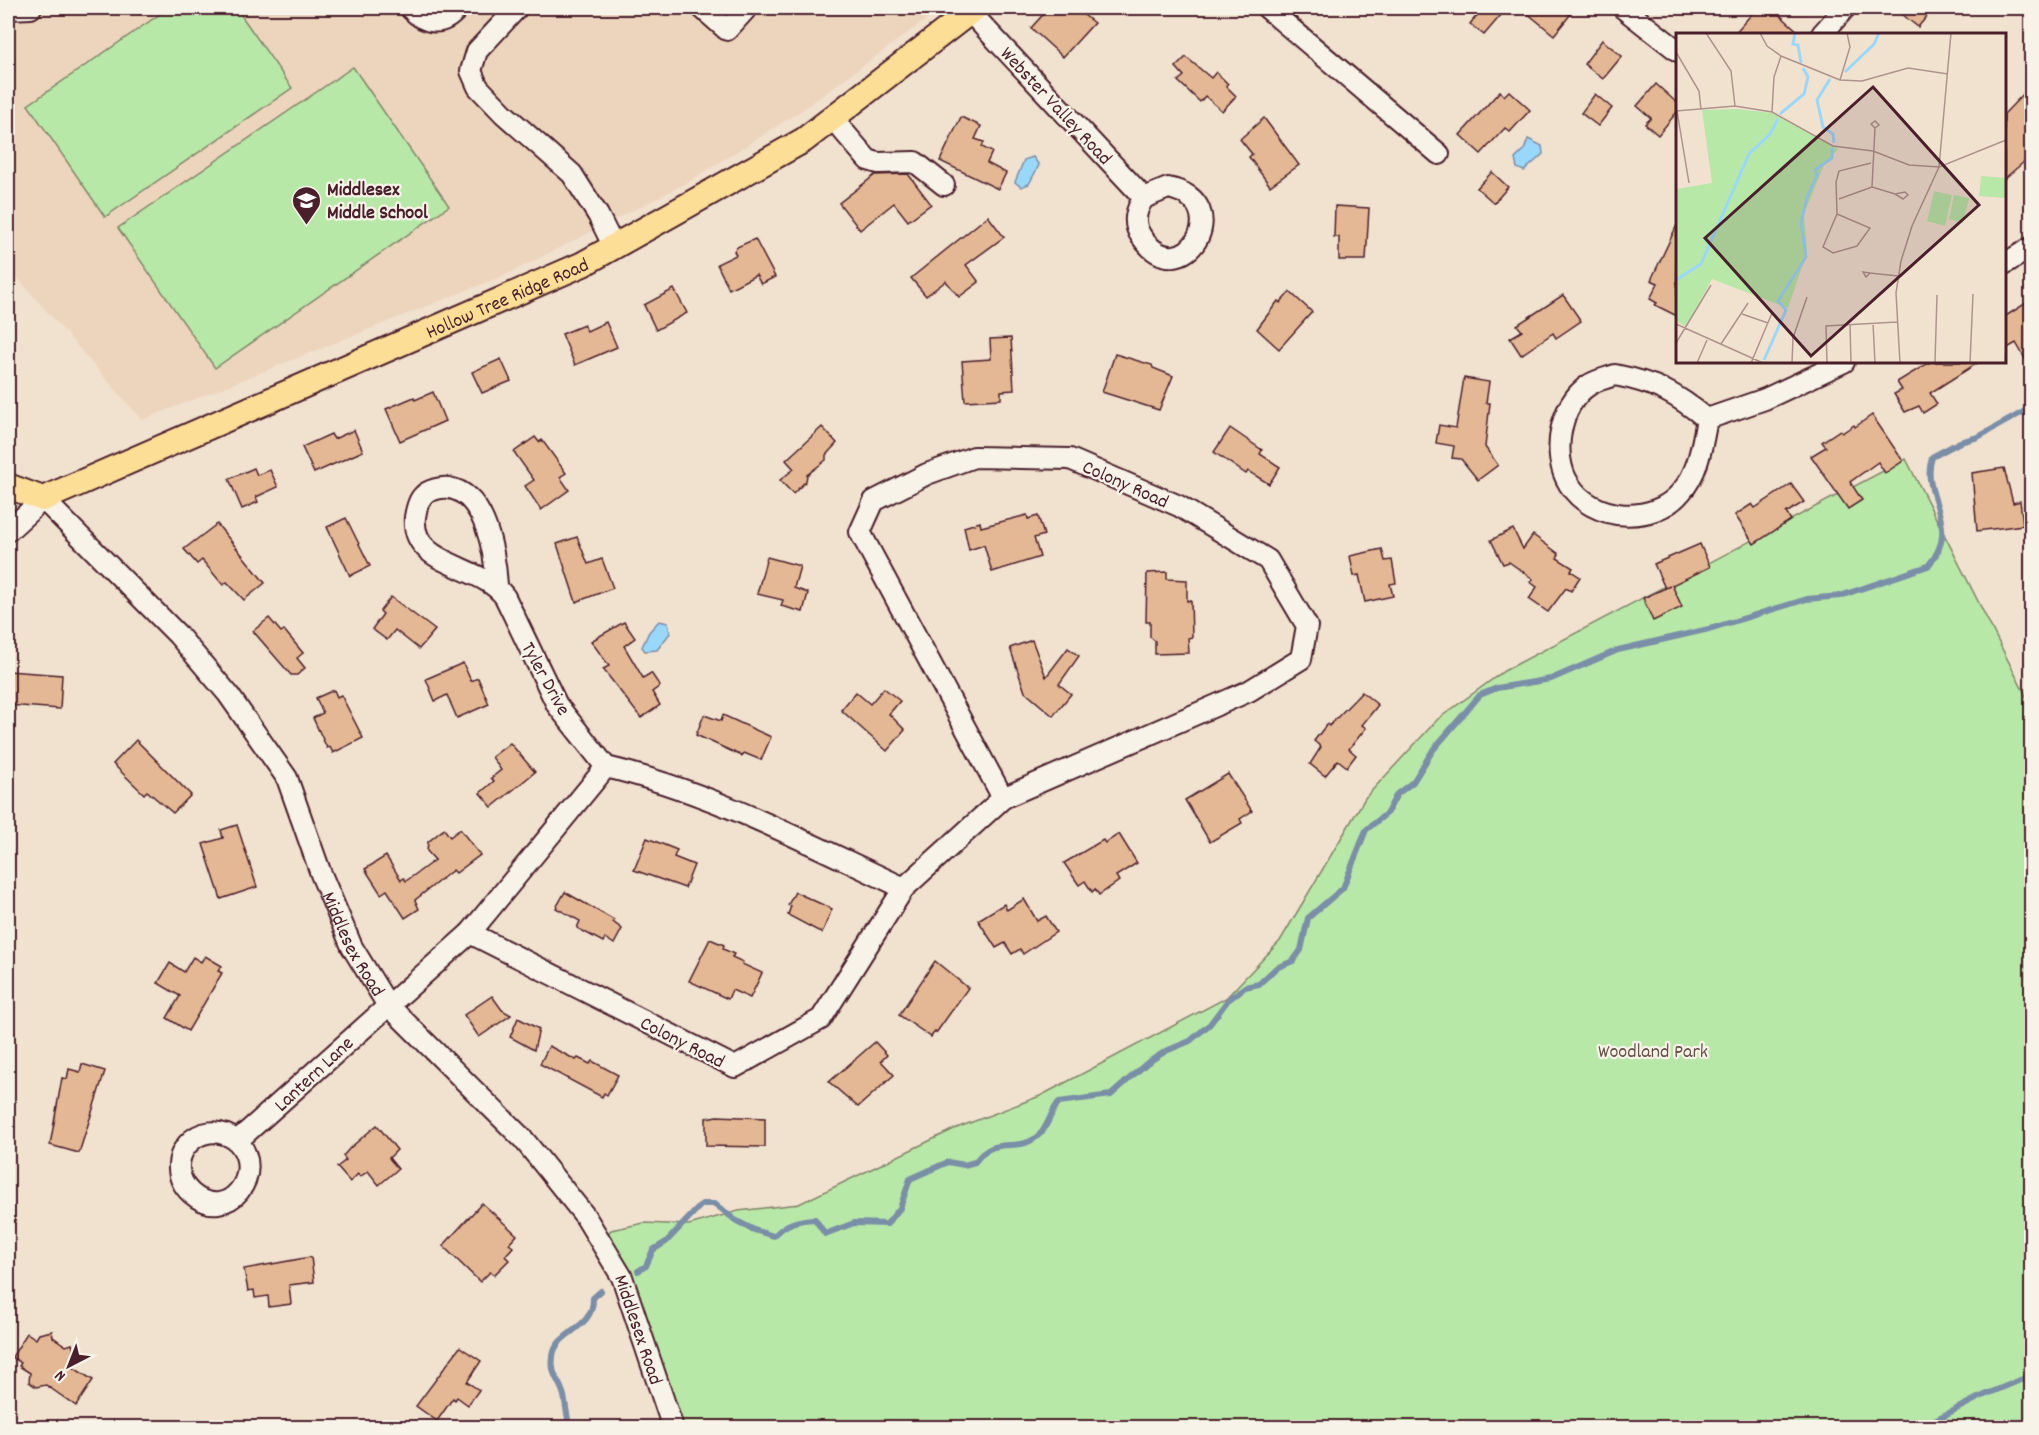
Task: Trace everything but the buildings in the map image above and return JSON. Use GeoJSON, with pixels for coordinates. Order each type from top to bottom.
{"type":"FeatureCollection","features":[{"type":"Feature","properties":{"kind":"main road","name":"Hollow Tree Ridge Road"},"geometry":{"type":"LineString","coordinates":[[43,499],[583,264],[749,173],[804,140],[972,10]]}},
{"type":"Feature","properties":{"kind":"main road","name":"Middlesex Road"},"geometry":{"type":"LineString","coordinates":[[8,486],[43,499]]}},
{"type":"Feature","properties":{"kind":"street"},"geometry":{"type":"LineString","coordinates":[[8,9],[31,8]]}},
{"type":"Feature","properties":{"kind":"street"},"geometry":{"type":"LineString","coordinates":[[410,8],[423,20],[436,23],[449,18],[458,8]]}},
{"type":"Feature","properties":{"kind":"street"},"geometry":{"type":"LineString","coordinates":[[516,8],[477,51],[471,71],[478,87],[497,107],[572,174],[598,215],[614,247]]}},
{"type":"Feature","properties":{"kind":"street"},"geometry":{"type":"LineString","coordinates":[[702,8],[727,30],[747,8]]}},
{"type":"Feature","properties":{"kind":"street"},"geometry":{"type":"LineString","coordinates":[[1267,8],[1439,154]]}},
{"type":"Feature","properties":{"kind":"street"},"geometry":{"type":"LineString","coordinates":[[1623,8],[1676,50]]}},
{"type":"Feature","properties":{"kind":"street"},"geometry":{"type":"LineString","coordinates":[[1823,33],[1845,8]]}},
{"type":"Feature","properties":{"kind":"street","name":"Webster Valley Road"},"geometry":{"type":"LineString","coordinates":[[972,10],[1144,198]]}},
{"type":"Feature","properties":{"kind":"street"},"geometry":{"type":"LineString","coordinates":[[833,119],[868,160],[878,163],[915,162],[944,185]]}},
{"type":"Feature","properties":{"kind":"street"},"geometry":{"type":"LineString","coordinates":[[2006,263],[2031,247]]}},
{"type":"Feature","properties":{"kind":"street"},"geometry":{"type":"LineString","coordinates":[[1707,419],[1765,399],[1842,363]]}},
{"type":"Feature","properties":{"kind":"street"},"geometry":{"type":"LineString","coordinates":[[1615,375],[1649,381],[1683,399],[1707,419],[1698,463],[1682,492],[1667,505],[1645,515],[1614,514],[1589,504],[1569,485],[1560,462],[1559,433],[1569,407],[1588,385],[1615,375]]}},
{"type":"Feature","properties":{"kind":"street","name":"Colony Road"},"geometry":{"type":"LineString","coordinates":[[470,933],[735,1067],[821,1020],[904,888],[1003,798],[1249,691],[1301,659],[1307,626],[1268,560],[1179,506],[1070,459],[974,457],[927,474],[874,501],[860,532],[1003,798]]}},
{"type":"Feature","properties":{"kind":"street","name":"Tyler Drive"},"geometry":{"type":"LineString","coordinates":[[497,585],[495,555],[489,533],[470,500],[460,491],[447,488],[433,490],[423,495],[416,510],[414,525],[425,549],[497,585],[557,705],[606,767]]}},
{"type":"Feature","properties":{"kind":"street","name":"Hollow Tree Ridge Road"},"geometry":{"type":"LineString","coordinates":[[8,531],[43,499]]}},
{"type":"Feature","properties":{"kind":"street","name":"Middlesex Road"},"geometry":{"type":"LineString","coordinates":[[43,499],[178,635],[228,694],[287,778],[321,874],[352,947],[387,1004],[524,1140],[585,1216],[622,1277],[673,1428]]}},
{"type":"Feature","properties":{"kind":"street"},"geometry":{"type":"LineString","coordinates":[[387,1004],[470,933],[606,767],[651,777],[748,815],[904,888]]}},
{"type":"Feature","properties":{"kind":"street","name":"Lantern Lane"},"geometry":{"type":"LineString","coordinates":[[237,1141],[387,1004]]}},
{"type":"Feature","properties":{"kind":"shaded area","name":"Middlesex Middle School"},"geometry":{"type":"Polygon","coordinates":[[[8,8],[942,8],[798,113],[685,184],[510,273],[142,420],[8,267],[8,8]]]}},
{"type":"Feature","properties":{"kind":"green space"},"geometry":{"type":"Polygon","coordinates":[[[169,8],[236,8],[292,88],[105,217],[28,105],[169,8]]]}},
{"type":"Feature","properties":{"kind":"green space"},"geometry":{"type":"Polygon","coordinates":[[[353,67],[449,206],[215,368],[118,228],[353,67]]]}},
{"type":"Feature","properties":{"kind":"green space","name":"Woodland Park"},"geometry":{"type":"Polygon","coordinates":[[[1906,459],[2031,706],[2031,1427],[663,1427],[600,1242],[611,1230],[644,1223],[689,1225],[738,1211],[799,1204],[954,1129],[1040,1096],[1226,998],[1280,941],[1365,798],[1438,719],[1504,671],[1906,459]]]}},
{"type":"Feature","properties":{"kind":"water"},"geometry":{"type":"Polygon","coordinates":[[[1528,139],[1542,146],[1543,154],[1524,171],[1517,168],[1515,159],[1524,150],[1528,139]]]}},
{"type":"Feature","properties":{"kind":"water"},"geometry":{"type":"Polygon","coordinates":[[[1033,157],[1039,165],[1029,184],[1021,187],[1015,182],[1024,160],[1033,157]]]}},
{"type":"Feature","properties":{"kind":"water"},"geometry":{"type":"Polygon","coordinates":[[[659,621],[668,623],[670,633],[657,650],[645,651],[642,647],[649,632],[659,621]]]}},
{"type":"Feature","properties":{"kind":"waterway"},"geometry":{"type":"LineString","coordinates":[[638,1271],[646,1266],[653,1250],[666,1242],[702,1204],[715,1204],[735,1220],[754,1230],[774,1236],[788,1225],[809,1219],[815,1219],[825,1234],[854,1223],[887,1224],[900,1208],[910,1179],[948,1162],[964,1165],[975,1162],[991,1148],[1032,1140],[1040,1134],[1059,1102],[1111,1095],[1147,1063],[1166,1051],[1190,1041],[1210,1024],[1228,1000],[1245,987],[1259,984],[1276,968],[1293,961],[1301,950],[1308,918],[1343,888],[1366,830],[1387,813],[1397,794],[1413,782],[1433,750],[1480,695],[1497,688],[1551,679],[1618,650],[1709,629],[1807,599],[1840,596],[1928,566],[1938,551],[1942,537],[1942,524],[1931,485],[1932,457],[1960,442],[1978,437],[2032,407]]}},
{"type":"Feature","properties":{"kind":"waterway"},"geometry":{"type":"LineString","coordinates":[[570,1428],[564,1396],[554,1373],[553,1356],[561,1341],[588,1317],[592,1309],[593,1298],[601,1291]]}},
{"type":"Feature","properties":{"kind":"waterway"},"geometry":{"type":"LineString","coordinates":[[1919,1428],[1978,1398],[2032,1375]]}},
{"type":"Feature","properties":{"kind":"place","name":"Middlesex Middle School"},"geometry":{"type":"Point","coordinates":[306,226]}}]}
